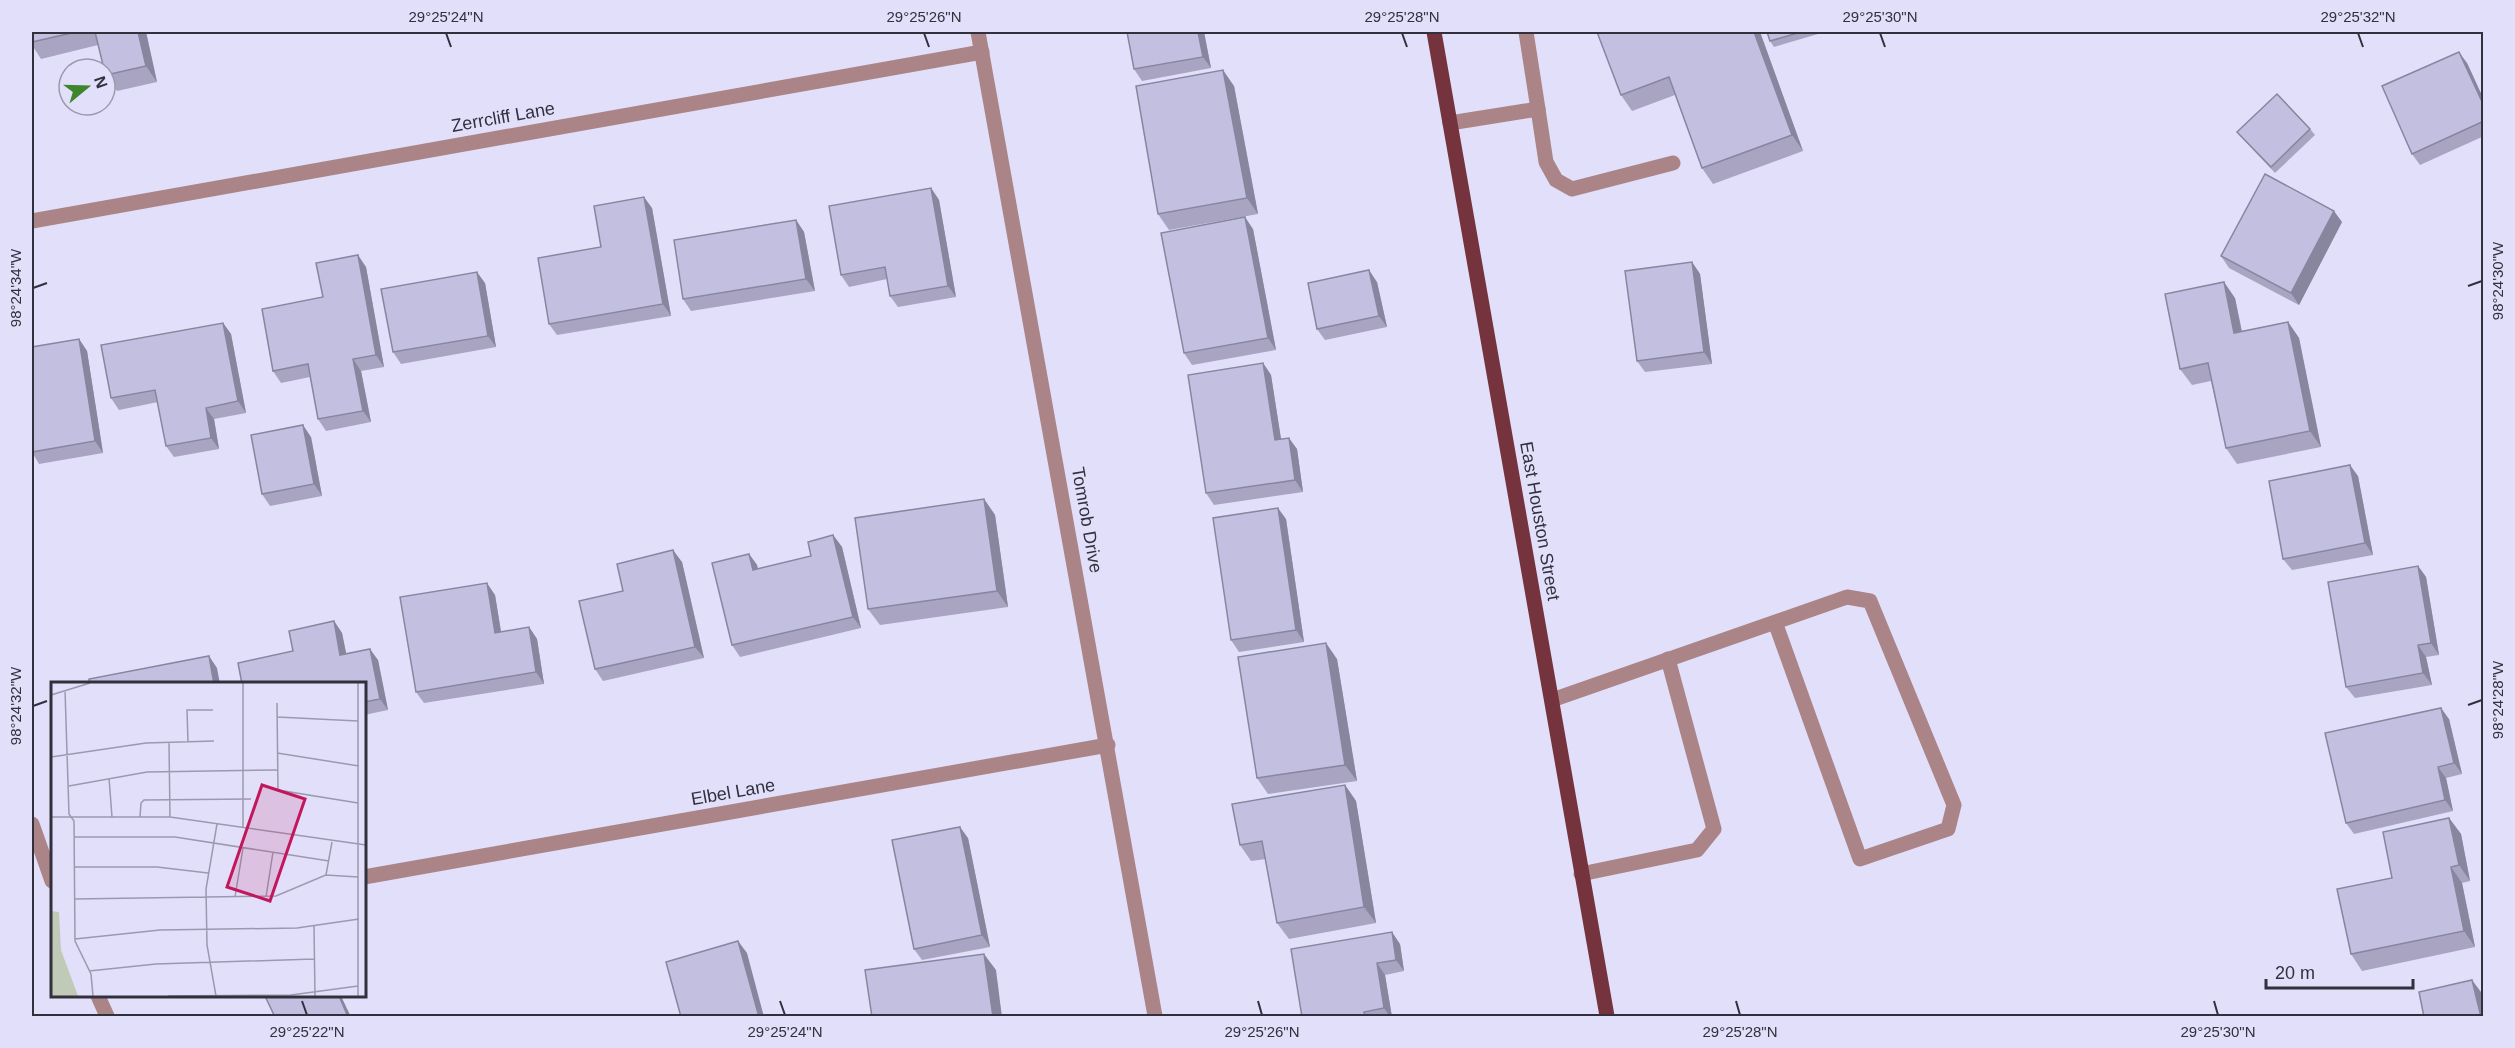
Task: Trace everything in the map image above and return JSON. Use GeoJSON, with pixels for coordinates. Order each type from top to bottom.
{"type":"FeatureCollection","features":[{"type":"Feature","properties":{"kind":"main road","name":"East Houston Street"},"geometry":{"type":"LineString","coordinates":[[1434,32],[1606,1017]]}},
{"type":"Feature","properties":{"kind":"street","name":"Tomrob Drive"},"geometry":{"type":"LineString","coordinates":[[978,32],[1108,745],[1155,1017]]}},
{"type":"Feature","properties":{"kind":"street"},"geometry":{"type":"LineString","coordinates":[[1526,32],[1546,162],[1556,180],[1572,189],[1673,163]]}},
{"type":"Feature","properties":{"kind":"street","name":"Zerrcliff Lane"},"geometry":{"type":"LineString","coordinates":[[32,221],[982,52]]}},
{"type":"Feature","properties":{"kind":"street"},"geometry":{"type":"LineString","coordinates":[[1450,123],[1538,109]]}},
{"type":"Feature","properties":{"kind":"street"},"geometry":{"type":"LineString","coordinates":[[1552,700],[1775,621],[1847,597],[1870,602],[1954,805],[1948,829],[1860,860],[1775,621]]}},
{"type":"Feature","properties":{"kind":"street"},"geometry":{"type":"LineString","coordinates":[[1581,874],[1697,850],[1714,829],[1668,659]]}},
{"type":"Feature","properties":{"kind":"street","name":"Elbel Lane"},"geometry":{"type":"LineString","coordinates":[[366,877],[1108,745]]}},
{"type":"Feature","properties":{"kind":"street"},"geometry":{"type":"LineString","coordinates":[[32,824],[51,878]]}},
{"type":"Feature","properties":{"kind":"street"},"geometry":{"type":"LineString","coordinates":[[98,997],[107,1017]]}},
{"type":"Feature","properties":{"kind":"building"},"geometry":{"type":"Polygon","coordinates":[[[32,32],[76,32],[32,42],[32,32]]]}},
{"type":"Feature","properties":{"kind":"building"},"geometry":{"type":"Polygon","coordinates":[[[95,32],[138,32],[146,66],[117,73],[117,57],[101,57],[95,32]]]}},
{"type":"Feature","properties":{"kind":"building"},"geometry":{"type":"Polygon","coordinates":[[[1127,32],[1198,32],[1203,57],[1134,69],[1127,32]]]}},
{"type":"Feature","properties":{"kind":"building"},"geometry":{"type":"Polygon","coordinates":[[[1597,32],[1754,32],[1792,135],[1702,168],[1669,77],[1621,95],[1597,32]]]}},
{"type":"Feature","properties":{"kind":"building"},"geometry":{"type":"Polygon","coordinates":[[[1767,32],[1801,32],[1770,41],[1767,32]]]}},
{"type":"Feature","properties":{"kind":"building"},"geometry":{"type":"Polygon","coordinates":[[[2459,52],[2484,106],[2484,121],[2412,154],[2382,86],[2459,52]]]}},
{"type":"Feature","properties":{"kind":"building"},"geometry":{"type":"Polygon","coordinates":[[[1223,70],[1247,198],[1158,214],[1136,86],[1223,70]]]}},
{"type":"Feature","properties":{"kind":"building"},"geometry":{"type":"Polygon","coordinates":[[[2277,94],[2310,129],[2271,167],[2237,132],[2277,94]]]}},
{"type":"Feature","properties":{"kind":"building"},"geometry":{"type":"Polygon","coordinates":[[[2265,174],[2334,211],[2291,293],[2221,256],[2265,174]]]}},
{"type":"Feature","properties":{"kind":"building"},"geometry":{"type":"Polygon","coordinates":[[[931,188],[948,286],[890,296],[885,267],[841,275],[829,206],[931,188]]]}},
{"type":"Feature","properties":{"kind":"building"},"geometry":{"type":"Polygon","coordinates":[[[644,197],[663,304],[549,324],[538,258],[601,247],[594,206],[644,197]]]}},
{"type":"Feature","properties":{"kind":"building"},"geometry":{"type":"Polygon","coordinates":[[[1245,217],[1268,338],[1184,353],[1161,233],[1245,217]]]}},
{"type":"Feature","properties":{"kind":"building"},"geometry":{"type":"Polygon","coordinates":[[[796,220],[806,279],[683,299],[674,240],[796,220]]]}},
{"type":"Feature","properties":{"kind":"building"},"geometry":{"type":"Polygon","coordinates":[[[358,255],[376,355],[353,359],[363,411],[318,419],[308,364],[273,371],[262,309],[323,297],[316,263],[358,255]]]}},
{"type":"Feature","properties":{"kind":"building"},"geometry":{"type":"Polygon","coordinates":[[[1692,262],[1704,352],[1637,361],[1625,271],[1692,262]]]}},
{"type":"Feature","properties":{"kind":"building"},"geometry":{"type":"Polygon","coordinates":[[[1369,270],[1379,316],[1317,329],[1308,283],[1369,270]]]}},
{"type":"Feature","properties":{"kind":"building"},"geometry":{"type":"Polygon","coordinates":[[[477,272],[488,336],[393,352],[381,289],[477,272]]]}},
{"type":"Feature","properties":{"kind":"building"},"geometry":{"type":"Polygon","coordinates":[[[2224,282],[2234,333],[2288,322],[2310,431],[2226,448],[2208,363],[2180,369],[2165,294],[2224,282]]]}},
{"type":"Feature","properties":{"kind":"building"},"geometry":{"type":"Polygon","coordinates":[[[223,323],[238,401],[206,408],[211,438],[166,446],[155,390],[111,398],[101,345],[223,323]]]}},
{"type":"Feature","properties":{"kind":"building"},"geometry":{"type":"Polygon","coordinates":[[[79,339],[95,441],[32,452],[32,347],[79,339]]]}},
{"type":"Feature","properties":{"kind":"building"},"geometry":{"type":"Polygon","coordinates":[[[1263,363],[1275,440],[1289,438],[1295,480],[1206,493],[1188,375],[1263,363]]]}},
{"type":"Feature","properties":{"kind":"building"},"geometry":{"type":"Polygon","coordinates":[[[303,425],[314,484],[262,494],[251,435],[303,425]]]}},
{"type":"Feature","properties":{"kind":"building"},"geometry":{"type":"Polygon","coordinates":[[[2350,465],[2365,543],[2283,559],[2269,481],[2350,465]]]}},
{"type":"Feature","properties":{"kind":"building"},"geometry":{"type":"Polygon","coordinates":[[[984,499],[997,591],[868,609],[855,518],[984,499]]]}},
{"type":"Feature","properties":{"kind":"building"},"geometry":{"type":"Polygon","coordinates":[[[1278,508],[1296,630],[1231,640],[1213,518],[1278,508]]]}},
{"type":"Feature","properties":{"kind":"building"},"geometry":{"type":"Polygon","coordinates":[[[833,535],[853,617],[732,645],[712,563],[749,554],[753,570],[811,556],[808,542],[833,535]]]}},
{"type":"Feature","properties":{"kind":"building"},"geometry":{"type":"Polygon","coordinates":[[[673,550],[695,647],[595,669],[579,601],[623,591],[617,564],[673,550]]]}},
{"type":"Feature","properties":{"kind":"building"},"geometry":{"type":"Polygon","coordinates":[[[2418,566],[2431,643],[2418,645],[2423,673],[2346,687],[2328,582],[2418,566]]]}},
{"type":"Feature","properties":{"kind":"building"},"geometry":{"type":"Polygon","coordinates":[[[487,583],[495,633],[529,627],[536,672],[416,692],[400,597],[487,583]]]}},
{"type":"Feature","properties":{"kind":"building"},"geometry":{"type":"Polygon","coordinates":[[[334,621],[340,655],[370,649],[380,699],[366,702],[366,682],[242,682],[238,663],[293,651],[289,631],[334,621]]]}},
{"type":"Feature","properties":{"kind":"building"},"geometry":{"type":"Polygon","coordinates":[[[1326,643],[1345,765],[1257,778],[1238,657],[1326,643]]]}},
{"type":"Feature","properties":{"kind":"building"},"geometry":{"type":"Polygon","coordinates":[[[209,656],[214,682],[90,682],[89,679],[209,656]]]}},
{"type":"Feature","properties":{"kind":"building"},"geometry":{"type":"Polygon","coordinates":[[[2441,708],[2454,763],[2438,767],[2445,800],[2346,823],[2325,733],[2441,708]]]}},
{"type":"Feature","properties":{"kind":"building"},"geometry":{"type":"Polygon","coordinates":[[[1345,785],[1364,907],[1277,923],[1262,841],[1240,845],[1232,804],[1345,785]]]}},
{"type":"Feature","properties":{"kind":"building"},"geometry":{"type":"Polygon","coordinates":[[[2449,818],[2459,865],[2451,867],[2464,931],[2351,954],[2337,889],[2392,878],[2383,832],[2449,818]]]}},
{"type":"Feature","properties":{"kind":"building"},"geometry":{"type":"Polygon","coordinates":[[[960,827],[982,935],[914,949],[892,840],[960,827]]]}},
{"type":"Feature","properties":{"kind":"building"},"geometry":{"type":"Polygon","coordinates":[[[1392,932],[1396,960],[1377,963],[1384,1008],[1364,1012],[1365,1017],[1302,1017],[1291,949],[1392,932]]]}},
{"type":"Feature","properties":{"kind":"building"},"geometry":{"type":"Polygon","coordinates":[[[738,941],[759,1017],[681,1017],[666,962],[738,941]]]}},
{"type":"Feature","properties":{"kind":"building"},"geometry":{"type":"Polygon","coordinates":[[[984,954],[993,1017],[872,1017],[865,970],[984,954]]]}},
{"type":"Feature","properties":{"kind":"building"},"geometry":{"type":"Polygon","coordinates":[[[2472,980],[2481,1017],[2424,1017],[2419,992],[2472,980]]]}},
{"type":"Feature","properties":{"kind":"building"},"geometry":{"type":"Polygon","coordinates":[[[265,997],[339,997],[348,1017],[275,1017],[265,997]]]}}]}
